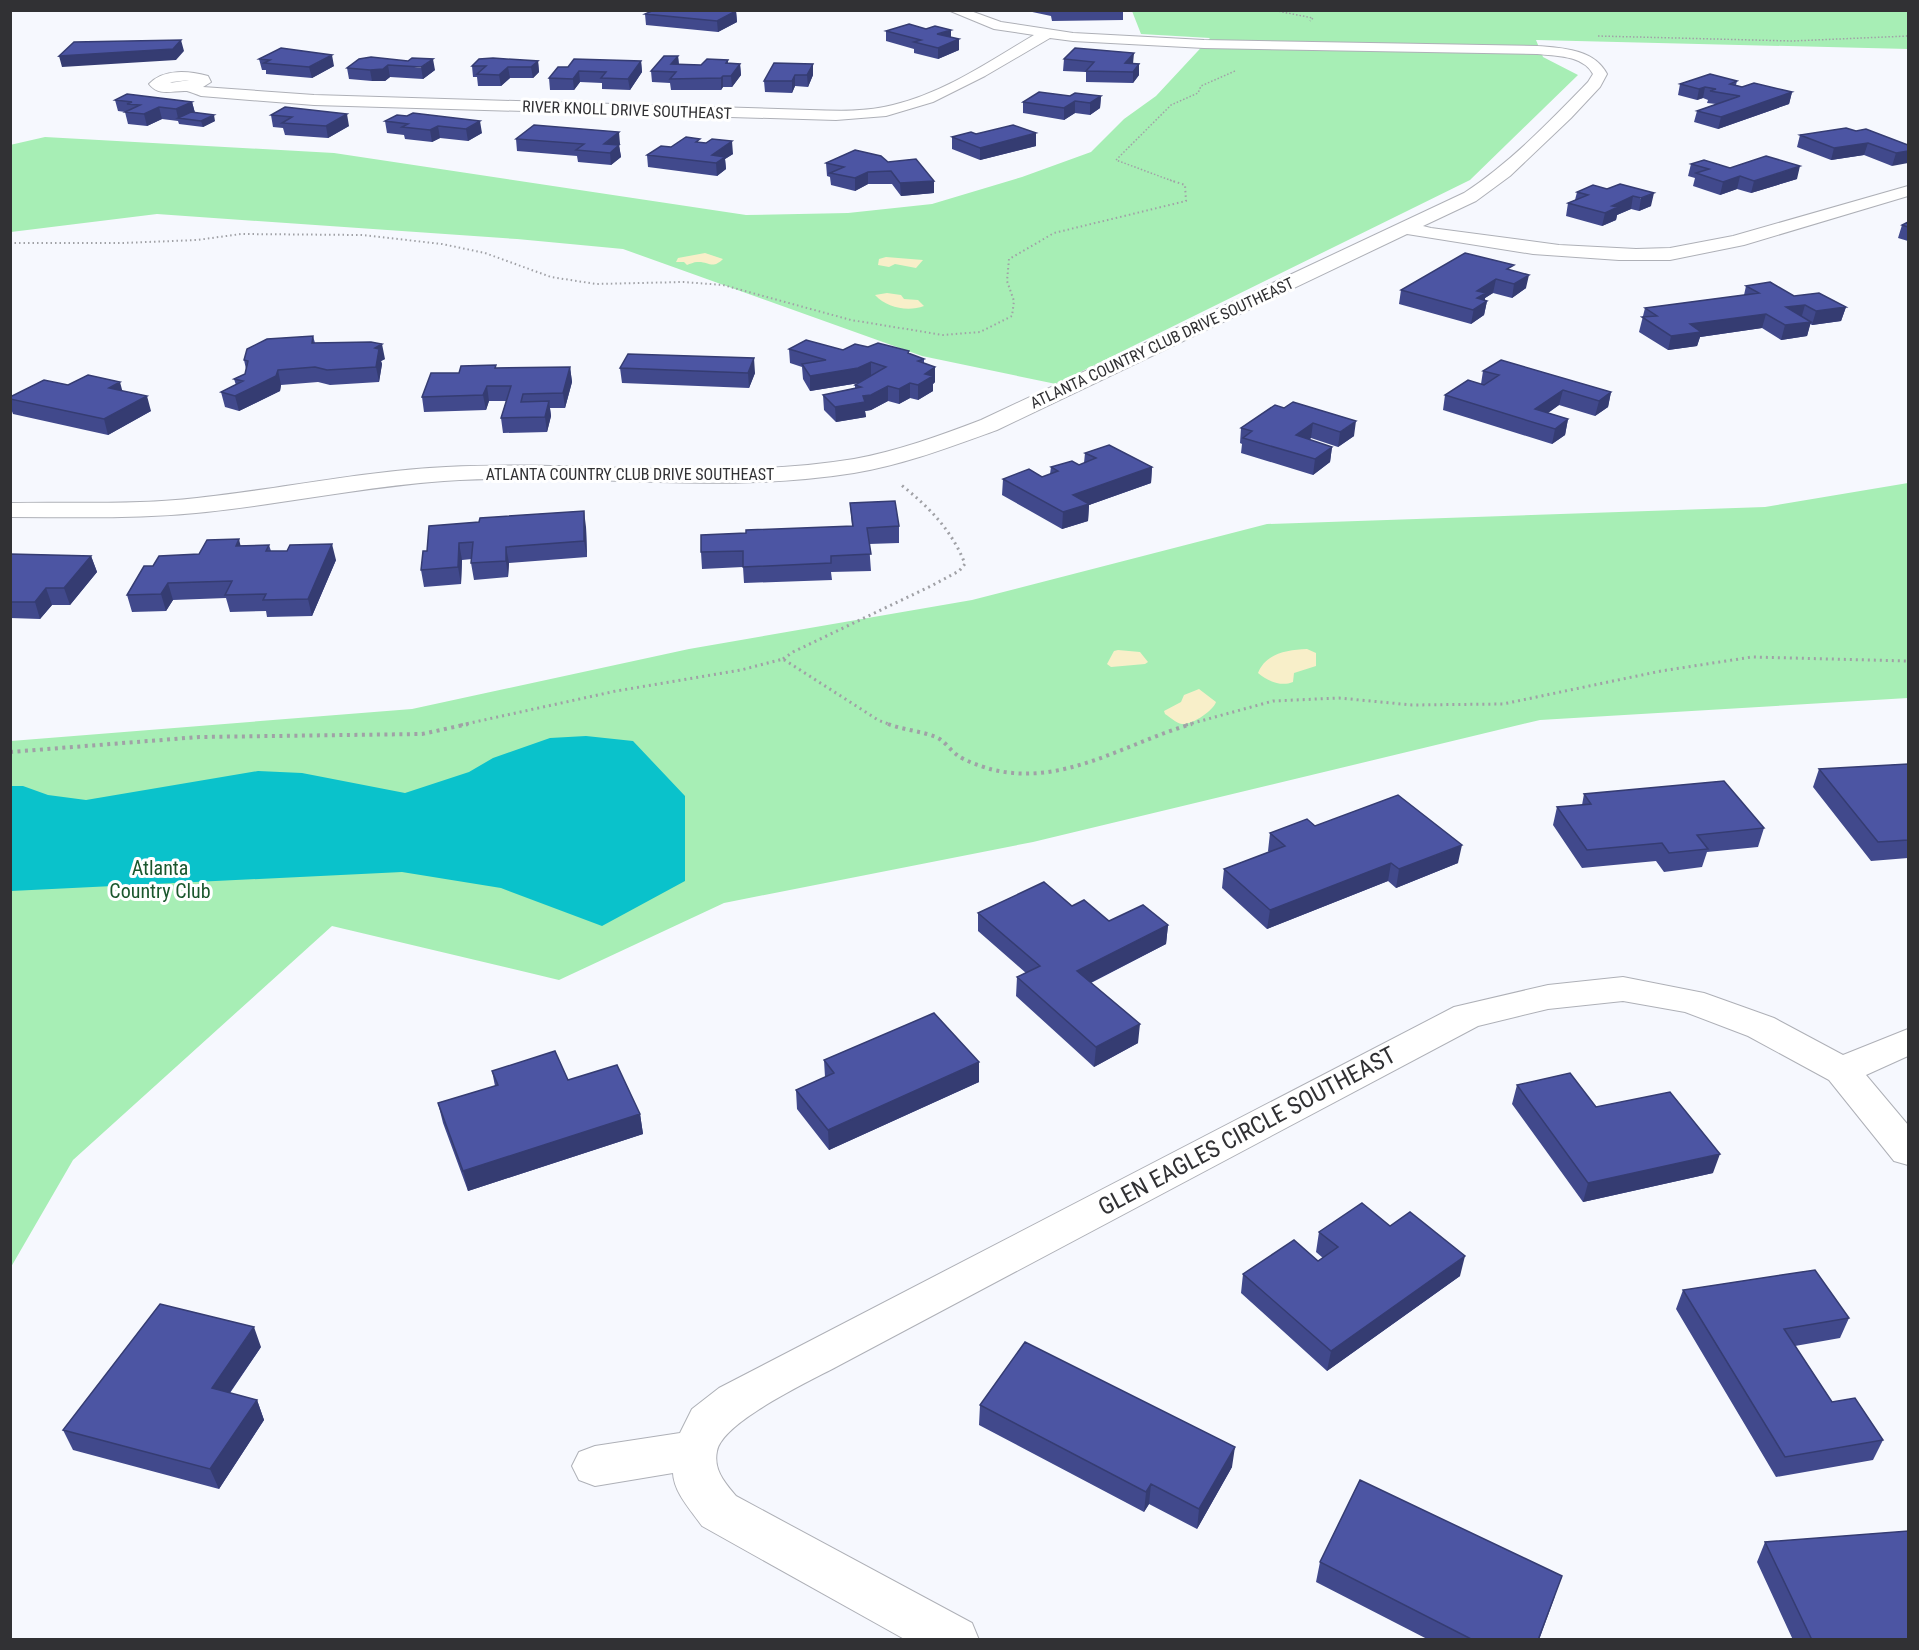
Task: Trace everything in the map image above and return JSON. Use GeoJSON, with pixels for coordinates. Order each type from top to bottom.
{"type":"FeatureCollection","features":[{"type":"Feature","properties":{"kind":"street","name":"ATLANTA COUNTRY CLUB DRIVE SOUTHEAST"},"geometry":{"type":"LineString","coordinates":[[10,510],[191,506],[352,483],[444,474],[519,471],[761,477],[874,463],[920,452],[973,433],[1470,197],[1508,169],[1598,81],[1600,74],[1596,66],[1569,55],[1526,49],[1195,44],[1047,34],[984,22],[954,10]]}},
{"type":"Feature","properties":{"kind":"street","name":"RIVER KNOLL DRIVE SOUTHEAST"},"geometry":{"type":"LineString","coordinates":[[189,87],[201,91],[306,100],[810,116],[856,115],[892,110],[926,100],[1047,34]]}},
{"type":"Feature","properties":{"kind":"street"},"geometry":{"type":"LineString","coordinates":[[1406,228],[1545,250],[1633,255],[1677,253],[1748,238],[1908,191]]}},
{"type":"Feature","properties":{"kind":"street","name":"GLEN EAGLES CIRCLE SOUTHEAST"},"geometry":{"type":"LineString","coordinates":[[694,1450],[708,1423],[744,1396],[1467,1016],[1548,997],[1623,989],[1691,1001],[1761,1027],[1842,1071]]}},
{"type":"Feature","properties":{"kind":"street"},"geometry":{"type":"LineString","coordinates":[[1908,1041],[1842,1071],[1908,1151]]}},
{"type":"Feature","properties":{"kind":"street"},"geometry":{"type":"LineString","coordinates":[[595,1466],[694,1450],[696,1480],[719,1511],[954,1640]]}},
{"type":"Feature","properties":{"kind":"path"},"geometry":{"type":"LineString","coordinates":[[1588,36],[1734,42],[1860,40],[1908,36]]}},
{"type":"Feature","properties":{"kind":"path"},"geometry":{"type":"LineString","coordinates":[[10,243],[123,243],[197,240],[253,234],[362,235],[442,244],[486,253],[551,277],[596,284],[683,282],[723,285],[851,320],[943,335],[980,332],[1012,316],[1014,301],[1007,281],[1010,259],[1054,233],[1186,201],[1185,185],[1116,160],[1171,105],[1198,93],[1202,86],[1241,69]]}},
{"type":"Feature","properties":{"kind":"path"},"geometry":{"type":"LineString","coordinates":[[10,752],[199,737],[422,734],[616,691],[741,670],[783,659],[793,652],[931,586],[959,571],[965,564],[955,540],[936,517],[874,463]]}},
{"type":"Feature","properties":{"kind":"path"},"geometry":{"type":"LineString","coordinates":[[783,659],[878,720],[903,730],[938,737],[958,756],[991,769],[1040,774],[1082,766],[1163,732],[1273,701],[1339,698],[1412,705],[1503,704],[1661,671],[1752,657],[1908,661]]}},
{"type":"Feature","properties":{"kind":"green space"},"geometry":{"type":"Polygon","coordinates":[[[1132,11],[1908,11],[1908,49],[1536,40],[1543,57],[1578,75],[1470,180],[1056,384],[922,356],[623,249],[517,239],[157,214],[11,232],[10,145],[45,137],[334,153],[746,215],[848,213],[932,204],[1022,177],[1091,152],[1124,119],[1156,96],[1210,38],[1141,34],[1132,11]]]}},
{"type":"Feature","properties":{"kind":"green space","name":"Atlanta Country Club"},"geometry":{"type":"Polygon","coordinates":[[[1908,483],[1908,698],[1540,720],[1033,842],[724,903],[559,980],[332,926],[73,1160],[11,1267],[11,741],[412,709],[689,649],[972,600],[1267,524],[1765,507],[1908,483]]]}},
{"type":"Feature","properties":{"kind":"sand"},"geometry":{"type":"Polygon","coordinates":[[[705,253],[723,259],[713,265],[697,262],[687,265],[684,262],[676,262],[678,258],[705,253]]]}},
{"type":"Feature","properties":{"kind":"sand"},"geometry":{"type":"Polygon","coordinates":[[[886,257],[923,260],[916,268],[895,264],[889,267],[878,265],[879,259],[886,257]]]}},
{"type":"Feature","properties":{"kind":"sand"},"geometry":{"type":"Polygon","coordinates":[[[887,293],[901,295],[904,299],[918,300],[924,306],[911,309],[898,308],[885,303],[875,295],[887,293]]]}},
{"type":"Feature","properties":{"kind":"sand"},"geometry":{"type":"Polygon","coordinates":[[[1307,649],[1316,653],[1316,666],[1294,673],[1293,682],[1284,684],[1274,682],[1258,673],[1266,661],[1278,654],[1307,649]]]}},
{"type":"Feature","properties":{"kind":"sand"},"geometry":{"type":"Polygon","coordinates":[[[1114,651],[1140,652],[1148,662],[1111,667],[1107,664],[1114,651]]]}},
{"type":"Feature","properties":{"kind":"sand"},"geometry":{"type":"Polygon","coordinates":[[[1199,689],[1216,702],[1207,713],[1186,724],[1175,721],[1165,714],[1164,711],[1181,702],[1184,695],[1199,689]]]}},
{"type":"Feature","properties":{"kind":"water"},"geometry":{"type":"Polygon","coordinates":[[[586,736],[633,741],[685,796],[685,881],[602,926],[501,888],[402,872],[11,891],[11,786],[23,786],[48,795],[86,800],[258,771],[302,773],[405,793],[469,772],[493,758],[550,738],[586,736]]]}},
{"type":"Feature","properties":{"kind":"building"},"geometry":{"type":"Polygon","coordinates":[[[654,10],[736,11],[717,21],[645,14],[654,10]]]}},
{"type":"Feature","properties":{"kind":"building"},"geometry":{"type":"Polygon","coordinates":[[[909,24],[926,29],[935,26],[951,30],[937,34],[959,39],[938,48],[914,42],[921,40],[886,31],[909,24]]]}},
{"type":"Feature","properties":{"kind":"building"},"geometry":{"type":"Polygon","coordinates":[[[181,40],[173,49],[59,56],[74,42],[181,40]]]}},
{"type":"Feature","properties":{"kind":"building"},"geometry":{"type":"Polygon","coordinates":[[[281,48],[332,55],[309,67],[264,63],[270,60],[259,59],[281,48]]]}},
{"type":"Feature","properties":{"kind":"building"},"geometry":{"type":"Polygon","coordinates":[[[1075,48],[1134,53],[1125,63],[1139,64],[1133,72],[1086,71],[1094,62],[1064,59],[1075,48]]]}},
{"type":"Feature","properties":{"kind":"building"},"geometry":{"type":"Polygon","coordinates":[[[664,56],[678,56],[671,64],[701,65],[707,59],[728,60],[726,63],[740,64],[731,76],[670,79],[676,72],[651,71],[664,56]]]}},
{"type":"Feature","properties":{"kind":"building"},"geometry":{"type":"Polygon","coordinates":[[[371,57],[408,61],[412,58],[433,59],[421,67],[388,65],[383,69],[370,70],[347,68],[359,59],[371,57]]]}},
{"type":"Feature","properties":{"kind":"building"},"geometry":{"type":"Polygon","coordinates":[[[479,59],[538,61],[531,67],[508,67],[499,75],[477,74],[486,66],[472,66],[479,59]]]}},
{"type":"Feature","properties":{"kind":"building"},"geometry":{"type":"Polygon","coordinates":[[[574,59],[641,61],[628,79],[601,78],[606,72],[579,71],[573,79],[549,78],[558,67],[568,67],[574,59]]]}},
{"type":"Feature","properties":{"kind":"building"},"geometry":{"type":"Polygon","coordinates":[[[774,63],[813,64],[807,75],[795,75],[792,81],[764,81],[774,63]]]}},
{"type":"Feature","properties":{"kind":"building"},"geometry":{"type":"Polygon","coordinates":[[[1710,74],[1737,81],[1730,84],[1742,87],[1754,83],[1792,92],[1721,117],[1697,111],[1740,96],[1710,91],[1716,89],[1705,87],[1699,89],[1680,84],[1710,74]]]}},
{"type":"Feature","properties":{"kind":"building"},"geometry":{"type":"Polygon","coordinates":[[[1039,92],[1070,96],[1075,93],[1101,96],[1090,103],[1075,101],[1064,108],[1023,102],[1039,92]]]}},
{"type":"Feature","properties":{"kind":"building"},"geometry":{"type":"Polygon","coordinates":[[[127,94],[192,102],[176,109],[159,107],[144,114],[125,112],[140,105],[115,100],[127,94]]]}},
{"type":"Feature","properties":{"kind":"building"},"geometry":{"type":"Polygon","coordinates":[[[285,107],[347,114],[326,126],[282,123],[292,117],[271,115],[285,107]]]}},
{"type":"Feature","properties":{"kind":"building"},"geometry":{"type":"Polygon","coordinates":[[[191,112],[214,115],[201,121],[178,118],[191,112]]]}},
{"type":"Feature","properties":{"kind":"building"},"geometry":{"type":"Polygon","coordinates":[[[413,113],[480,121],[466,129],[438,126],[430,130],[402,127],[408,124],[385,121],[397,115],[407,116],[413,113]]]}},
{"type":"Feature","properties":{"kind":"building"},"geometry":{"type":"Polygon","coordinates":[[[534,125],[619,132],[604,144],[619,145],[610,153],[576,150],[584,144],[516,139],[534,125]]]}},
{"type":"Feature","properties":{"kind":"building"},"geometry":{"type":"Polygon","coordinates":[[[1013,125],[1036,133],[980,148],[952,137],[971,132],[976,134],[1013,125]]]}},
{"type":"Feature","properties":{"kind":"building"},"geometry":{"type":"Polygon","coordinates":[[[1846,128],[1856,131],[1866,129],[1908,145],[1908,151],[1896,153],[1868,143],[1834,148],[1800,135],[1846,128]]]}},
{"type":"Feature","properties":{"kind":"building"},"geometry":{"type":"Polygon","coordinates":[[[686,137],[700,139],[696,142],[706,143],[712,139],[732,141],[712,155],[725,157],[716,163],[647,155],[661,146],[671,147],[686,137]]]}},
{"type":"Feature","properties":{"kind":"building"},"geometry":{"type":"Polygon","coordinates":[[[855,150],[881,156],[888,162],[916,159],[934,181],[900,183],[891,171],[868,172],[855,178],[830,173],[844,167],[826,163],[855,150]]]}},
{"type":"Feature","properties":{"kind":"building"},"geometry":{"type":"Polygon","coordinates":[[[1766,156],[1800,166],[1754,181],[1740,176],[1723,182],[1696,173],[1709,169],[1691,164],[1704,160],[1730,168],[1766,156]]]}},
{"type":"Feature","properties":{"kind":"building"},"geometry":{"type":"Polygon","coordinates":[[[1620,184],[1654,193],[1641,198],[1633,196],[1612,206],[1618,207],[1605,213],[1568,203],[1588,195],[1577,192],[1593,185],[1607,189],[1620,184]]]}},
{"type":"Feature","properties":{"kind":"building"},"geometry":{"type":"Polygon","coordinates":[[[1465,253],[1514,265],[1507,269],[1529,275],[1514,284],[1496,279],[1477,291],[1486,293],[1477,298],[1487,301],[1473,310],[1401,290],[1465,253]]]}},
{"type":"Feature","properties":{"kind":"building"},"geometry":{"type":"Polygon","coordinates":[[[1770,282],[1794,296],[1819,293],[1846,307],[1816,311],[1805,305],[1786,307],[1811,322],[1785,325],[1766,314],[1690,324],[1701,332],[1671,336],[1642,317],[1657,316],[1645,308],[1759,293],[1746,286],[1770,282]]]}},
{"type":"Feature","properties":{"kind":"building"},"geometry":{"type":"Polygon","coordinates":[[[313,336],[312,343],[371,342],[382,344],[375,348],[379,349],[376,367],[327,370],[315,367],[278,370],[276,376],[235,396],[221,392],[243,381],[234,379],[245,374],[248,361],[244,360],[247,349],[267,339],[313,336]]]}},
{"type":"Feature","properties":{"kind":"building"},"geometry":{"type":"Polygon","coordinates":[[[806,340],[843,350],[855,344],[868,347],[878,343],[909,351],[908,353],[924,359],[918,361],[935,367],[925,374],[933,376],[918,385],[910,383],[899,389],[888,386],[871,395],[863,396],[865,402],[835,407],[823,395],[861,387],[855,385],[886,367],[871,362],[858,368],[810,376],[802,364],[826,360],[789,349],[806,340]]]}},
{"type":"Feature","properties":{"kind":"building"},"geometry":{"type":"Polygon","coordinates":[[[628,354],[754,358],[748,373],[620,368],[628,354]]]}},
{"type":"Feature","properties":{"kind":"building"},"geometry":{"type":"Polygon","coordinates":[[[1501,360],[1611,392],[1599,401],[1563,390],[1535,409],[1568,419],[1555,429],[1445,395],[1468,380],[1484,385],[1499,375],[1483,371],[1501,360]]]}},
{"type":"Feature","properties":{"kind":"building"},"geometry":{"type":"Polygon","coordinates":[[[496,365],[495,368],[570,367],[563,393],[523,394],[521,402],[549,401],[545,417],[501,418],[511,386],[487,386],[483,395],[422,397],[431,373],[459,373],[461,366],[496,365]]]}},
{"type":"Feature","properties":{"kind":"building"},"geometry":{"type":"Polygon","coordinates":[[[88,375],[120,382],[109,388],[147,396],[104,419],[10,399],[44,380],[68,385],[88,375]]]}},
{"type":"Feature","properties":{"kind":"building"},"geometry":{"type":"Polygon","coordinates":[[[1293,402],[1356,421],[1340,432],[1313,423],[1296,435],[1332,447],[1315,459],[1243,438],[1252,431],[1241,428],[1275,405],[1284,408],[1293,402]]]}},
{"type":"Feature","properties":{"kind":"building"},"geometry":{"type":"Polygon","coordinates":[[[1109,445],[1152,467],[1073,495],[1089,504],[1063,512],[1003,479],[1029,469],[1042,477],[1058,471],[1051,467],[1072,461],[1079,465],[1096,458],[1085,453],[1109,445]]]}},
{"type":"Feature","properties":{"kind":"building"},"geometry":{"type":"Polygon","coordinates":[[[895,501],[899,526],[867,528],[871,554],[831,556],[831,563],[743,567],[743,551],[701,552],[701,535],[746,533],[746,530],[853,526],[850,503],[895,501]]]}},
{"type":"Feature","properties":{"kind":"building"},"geometry":{"type":"Polygon","coordinates":[[[584,511],[584,541],[506,547],[506,561],[471,563],[473,542],[459,543],[458,567],[421,570],[423,551],[427,551],[429,526],[479,522],[480,518],[584,511]]]}},
{"type":"Feature","properties":{"kind":"building"},"geometry":{"type":"Polygon","coordinates":[[[239,539],[236,546],[269,545],[266,551],[287,551],[290,545],[332,544],[308,599],[263,600],[266,594],[225,595],[232,581],[168,583],[161,594],[127,595],[144,566],[153,566],[159,556],[199,554],[207,540],[239,539]]]}},
{"type":"Feature","properties":{"kind":"building"},"geometry":{"type":"Polygon","coordinates":[[[10,554],[91,556],[64,588],[46,588],[35,602],[10,602],[10,554]]]}},
{"type":"Feature","properties":{"kind":"building"},"geometry":{"type":"Polygon","coordinates":[[[1908,764],[1908,840],[1878,842],[1819,769],[1908,764]]]}},
{"type":"Feature","properties":{"kind":"building"},"geometry":{"type":"Polygon","coordinates":[[[1724,781],[1764,828],[1697,835],[1708,849],[1669,853],[1662,843],[1587,850],[1557,807],[1591,804],[1584,794],[1724,781]]]}},
{"type":"Feature","properties":{"kind":"building"},"geometry":{"type":"Polygon","coordinates":[[[1398,795],[1462,845],[1399,869],[1391,863],[1270,910],[1224,869],[1285,846],[1270,833],[1307,819],[1315,826],[1398,795]]]}},
{"type":"Feature","properties":{"kind":"building"},"geometry":{"type":"Polygon","coordinates":[[[1044,882],[1072,906],[1084,900],[1109,921],[1143,905],[1168,925],[1077,971],[1140,1024],[1096,1047],[1017,977],[1040,966],[978,913],[1044,882]]]}},
{"type":"Feature","properties":{"kind":"building"},"geometry":{"type":"Polygon","coordinates":[[[934,1013],[979,1062],[828,1130],[796,1090],[834,1073],[824,1060],[934,1013]]]}},
{"type":"Feature","properties":{"kind":"building"},"geometry":{"type":"Polygon","coordinates":[[[555,1051],[568,1080],[617,1065],[640,1114],[463,1171],[438,1103],[498,1085],[492,1071],[555,1051]]]}},
{"type":"Feature","properties":{"kind":"building"},"geometry":{"type":"Polygon","coordinates":[[[1570,1073],[1596,1107],[1670,1092],[1720,1154],[1588,1183],[1517,1085],[1570,1073]]]}},
{"type":"Feature","properties":{"kind":"building"},"geometry":{"type":"Polygon","coordinates":[[[1362,1203],[1390,1226],[1410,1212],[1465,1256],[1331,1351],[1243,1274],[1294,1240],[1318,1261],[1338,1247],[1319,1232],[1362,1203]]]}},
{"type":"Feature","properties":{"kind":"building"},"geometry":{"type":"Polygon","coordinates":[[[1815,1270],[1849,1318],[1784,1329],[1832,1402],[1855,1398],[1883,1440],[1785,1457],[1683,1290],[1815,1270]]]}},
{"type":"Feature","properties":{"kind":"building"},"geometry":{"type":"Polygon","coordinates":[[[160,1304],[254,1327],[212,1388],[257,1400],[210,1469],[63,1430],[160,1304]]]}},
{"type":"Feature","properties":{"kind":"building"},"geometry":{"type":"Polygon","coordinates":[[[1025,1342],[1235,1447],[1199,1509],[1151,1484],[1146,1492],[980,1405],[1025,1342]]]}},
{"type":"Feature","properties":{"kind":"building"},"geometry":{"type":"Polygon","coordinates":[[[1360,1480],[1562,1576],[1538,1640],[1473,1640],[1320,1562],[1360,1480]]]}},
{"type":"Feature","properties":{"kind":"building"},"geometry":{"type":"Polygon","coordinates":[[[1908,1531],[1908,1640],[1812,1640],[1765,1542],[1908,1531]]]}}]}
